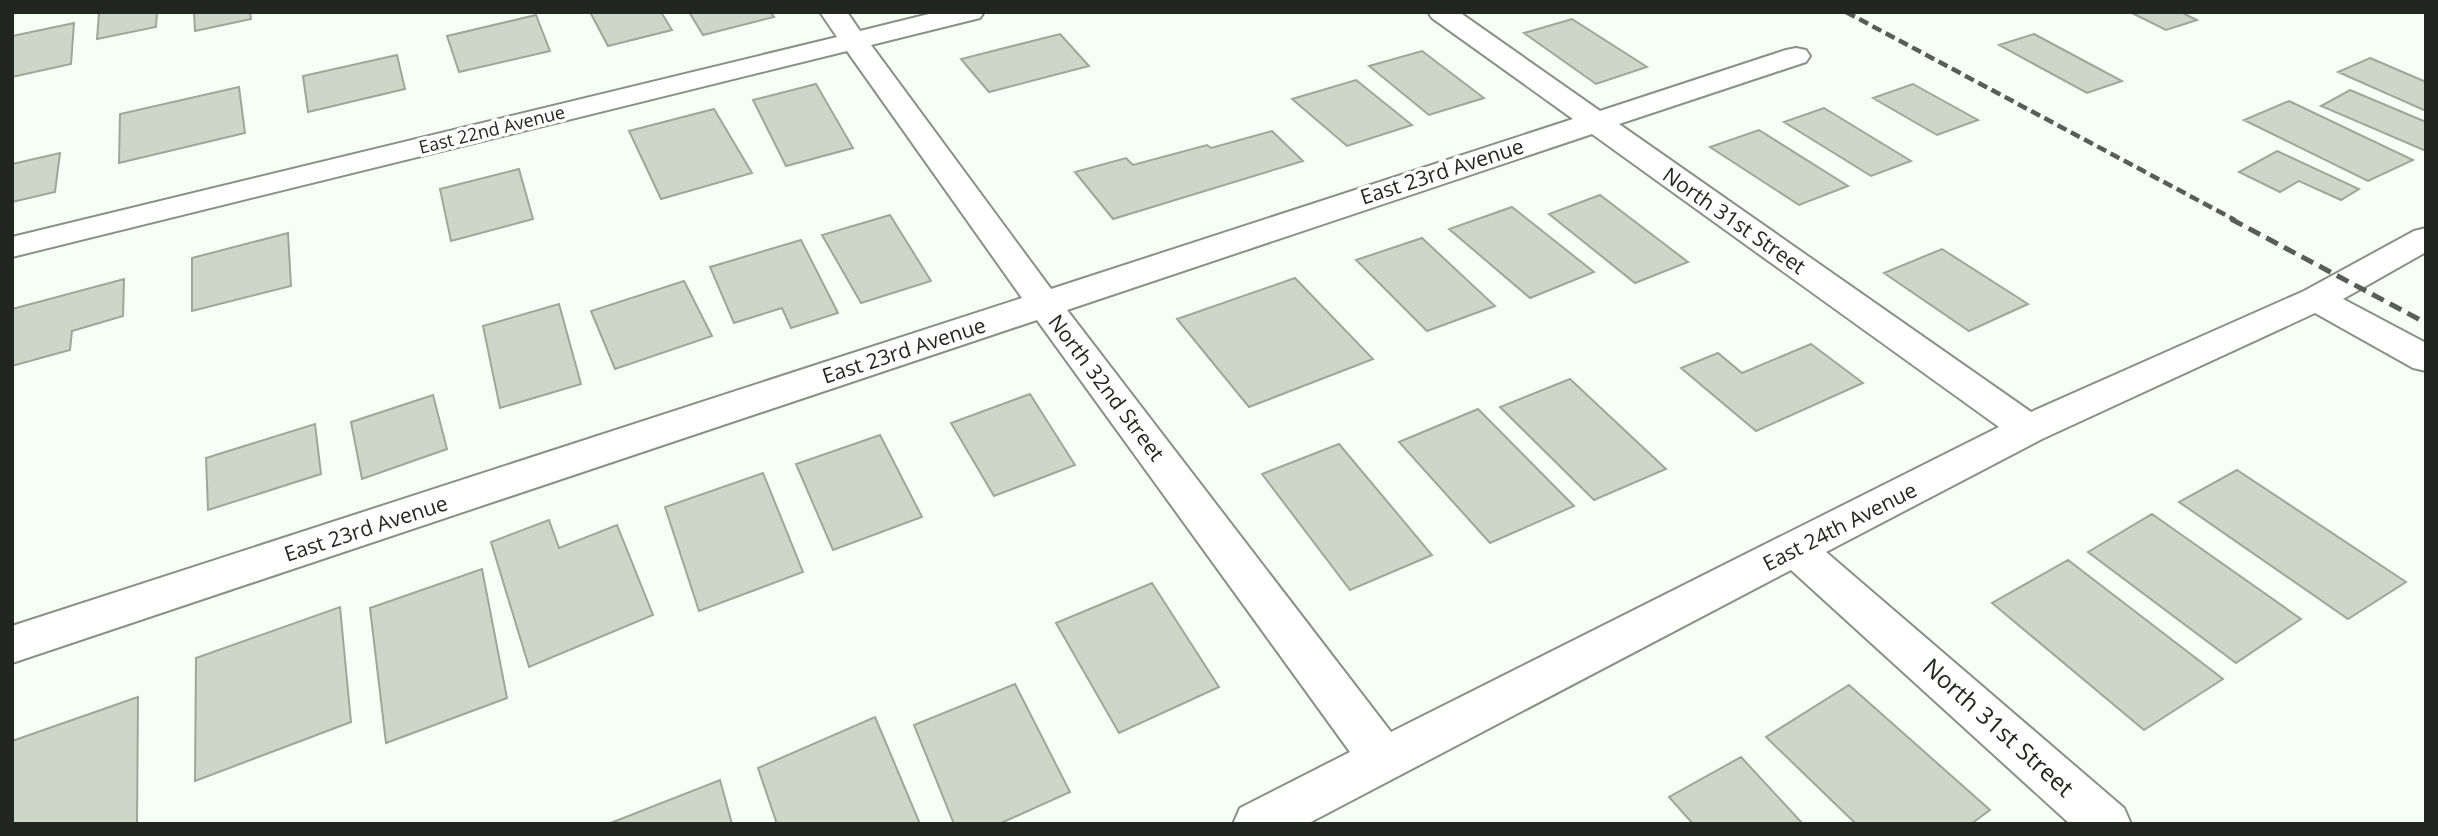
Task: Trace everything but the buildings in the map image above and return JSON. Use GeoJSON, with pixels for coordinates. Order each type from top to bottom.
{"type":"FeatureCollection","features":[{"type":"Feature","properties":{"kind":"street","name":"East 22nd Avenue"},"geometry":{"type":"LineString","coordinates":[[12,247],[844,27],[971,12]]}},
{"type":"Feature","properties":{"kind":"street","name":"North 31st Street"},"geometry":{"type":"LineString","coordinates":[[1441,12],[2028,429]]}},
{"type":"Feature","properties":{"kind":"street","name":"North 32nd Street"},"geometry":{"type":"LineString","coordinates":[[844,27],[1044,304],[1384,760]]}},
{"type":"Feature","properties":{"kind":"street","name":"East 23rd Avenue"},"geometry":{"type":"LineString","coordinates":[[12,645],[1796,55]]}},
{"type":"Feature","properties":{"kind":"street","name":"East 24th Avenue"},"geometry":{"type":"LineString","coordinates":[[1258,824],[2028,429],[2316,299],[2426,238]]}},
{"type":"Feature","properties":{"kind":"street"},"geometry":{"type":"LineString","coordinates":[[2316,299],[2426,359]]}},
{"type":"Feature","properties":{"kind":"street","name":"North 31st Street"},"geometry":{"type":"LineString","coordinates":[[1796,550],[2106,824]]}},
{"type":"Feature","properties":{"kind":"railway"},"geometry":{"type":"LineString","coordinates":[[1846,12],[2235,220]]}},
{"type":"Feature","properties":{"kind":"railway"},"geometry":{"type":"LineString","coordinates":[[2231,219],[2426,323]]}}]}
